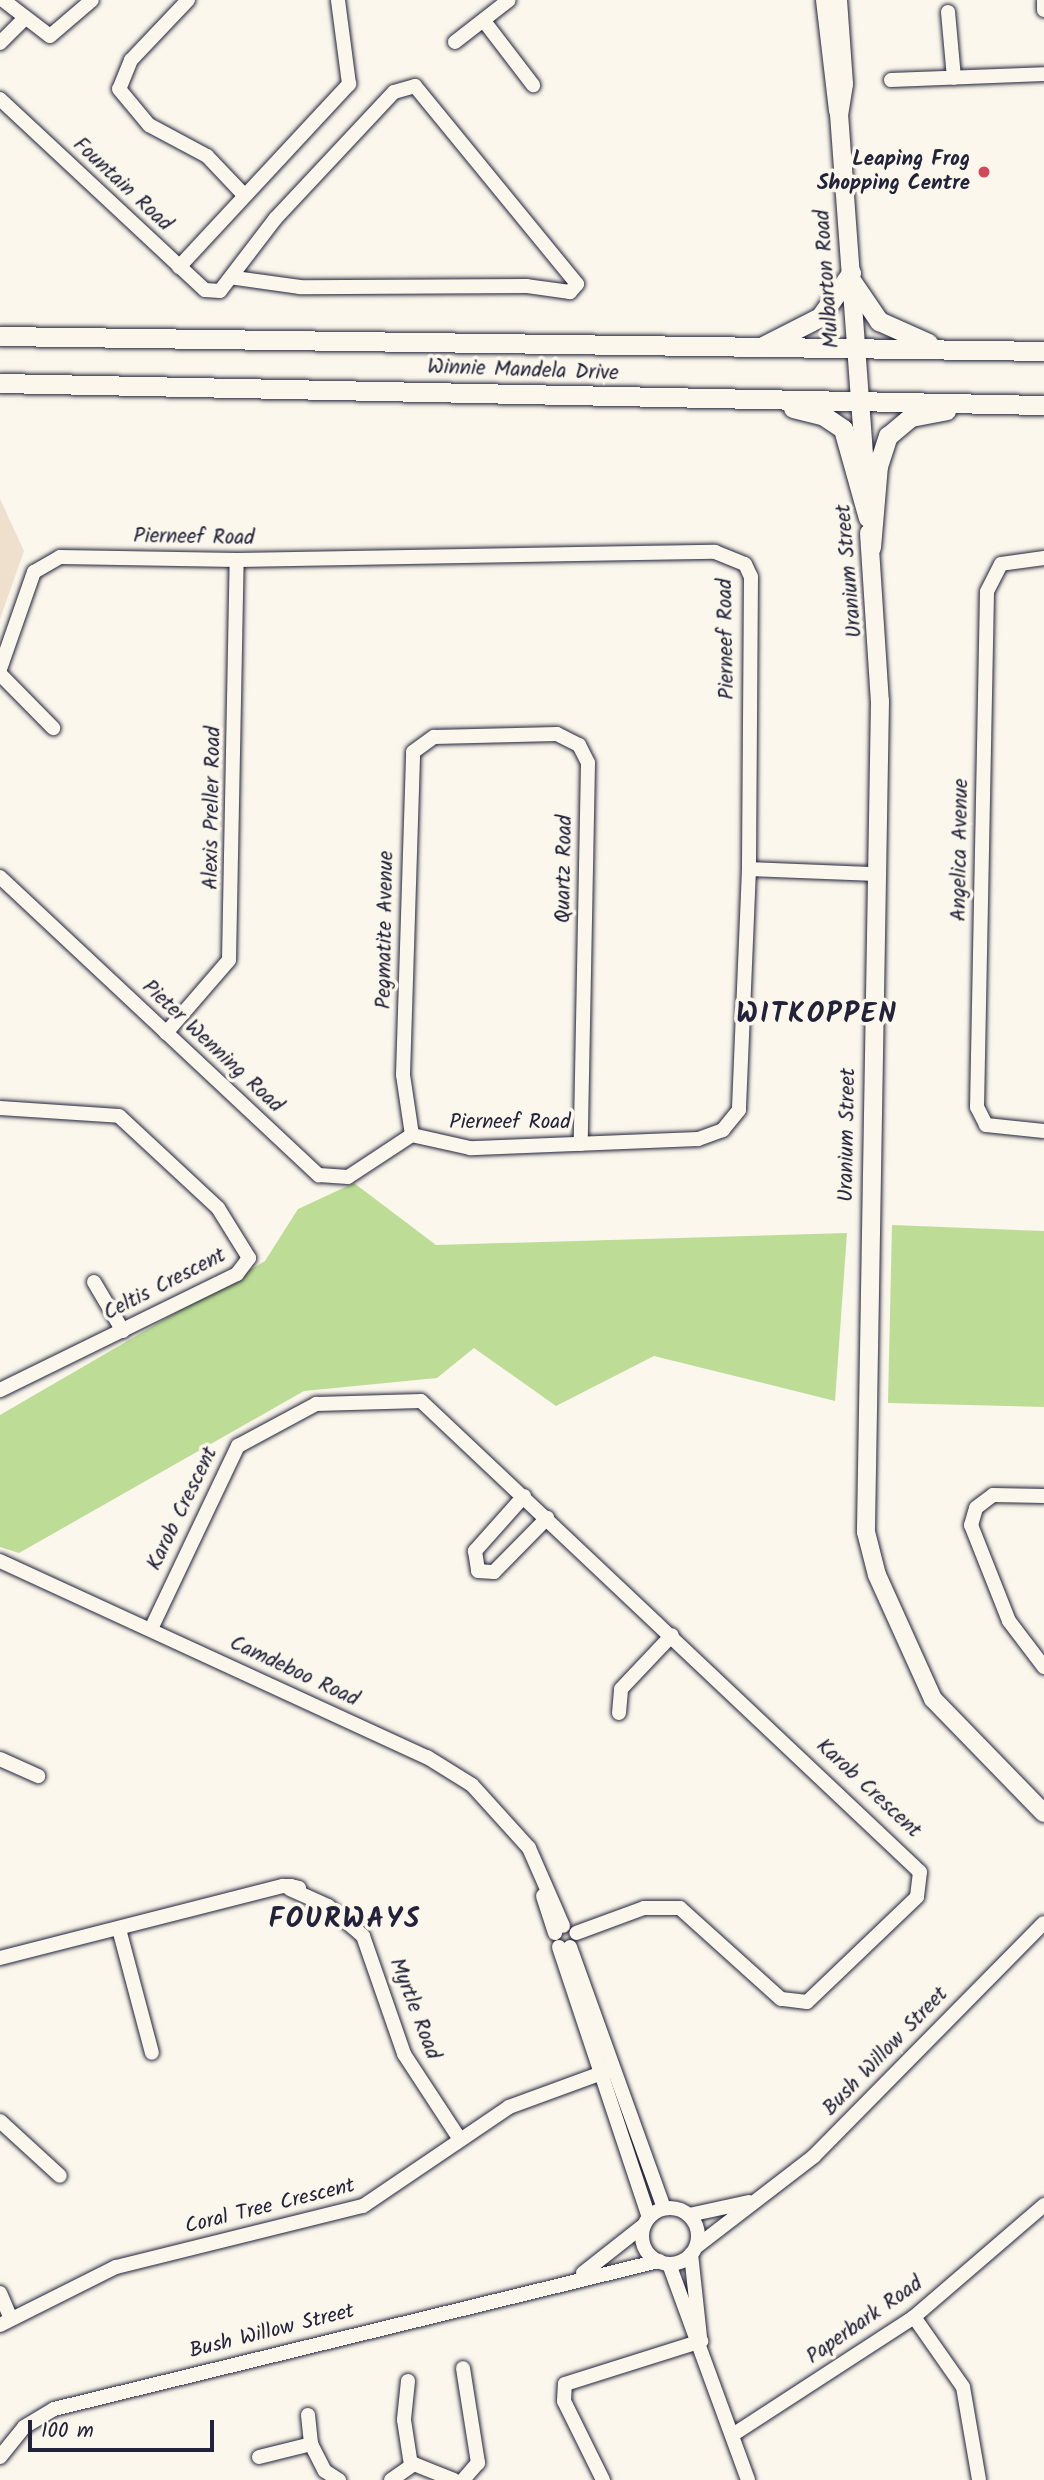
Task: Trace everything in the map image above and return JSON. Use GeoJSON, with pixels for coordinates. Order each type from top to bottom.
{"type":"FeatureCollection","features":[{"type":"Feature","properties":{"kind":"main road"},"geometry":{"type":"LineString","coordinates":[[756,349],[820,317],[851,277],[872,313],[896,332],[979,349]]}},
{"type":"Feature","properties":{"kind":"main road","name":"Winnie Mandela Drive"},"geometry":{"type":"LineString","coordinates":[[0,336],[756,349],[1044,351]]}},
{"type":"Feature","properties":{"kind":"main road","name":"Winnie Mandela Drive"},"geometry":{"type":"LineString","coordinates":[[0,383],[758,402],[859,399],[1044,405]]}},
{"type":"Feature","properties":{"kind":"main road"},"geometry":{"type":"LineString","coordinates":[[758,402],[824,416],[843,429],[869,523]]}},
{"type":"Feature","properties":{"kind":"main road"},"geometry":{"type":"LineString","coordinates":[[871,547],[878,466],[895,426],[936,411],[999,405]]}},
{"type":"Feature","properties":{"kind":"street"},"geometry":{"type":"LineString","coordinates":[[4,6],[50,36],[92,0]]}},
{"type":"Feature","properties":{"kind":"street"},"geometry":{"type":"LineString","coordinates":[[188,0],[131,60],[119,89],[149,125],[207,156],[244,195]]}},
{"type":"Feature","properties":{"kind":"street"},"geometry":{"type":"LineString","coordinates":[[179,267],[349,84],[338,0]]}},
{"type":"Feature","properties":{"kind":"street"},"geometry":{"type":"LineString","coordinates":[[455,42],[509,0]]}},
{"type":"Feature","properties":{"kind":"street","name":"Mulbarton Road"},"geometry":{"type":"LineString","coordinates":[[825,0],[839,114],[859,399]]}},
{"type":"Feature","properties":{"kind":"street","name":"Mulbarton Road"},"geometry":{"type":"LineString","coordinates":[[838,0],[844,84],[839,114]]}},
{"type":"Feature","properties":{"kind":"street"},"geometry":{"type":"LineString","coordinates":[[1044,0],[1044,10]]}},
{"type":"Feature","properties":{"kind":"street"},"geometry":{"type":"LineString","coordinates":[[948,12],[954,78]]}},
{"type":"Feature","properties":{"kind":"street"},"geometry":{"type":"LineString","coordinates":[[0,43],[24,19]]}},
{"type":"Feature","properties":{"kind":"street"},"geometry":{"type":"LineString","coordinates":[[484,21],[533,85]]}},
{"type":"Feature","properties":{"kind":"street"},"geometry":{"type":"LineString","coordinates":[[891,80],[1044,74]]}},
{"type":"Feature","properties":{"kind":"street"},"geometry":{"type":"LineString","coordinates":[[408,86],[420,90],[577,284],[570,292],[527,286],[300,287],[235,278],[275,219],[394,92],[408,86]]}},
{"type":"Feature","properties":{"kind":"street","name":"Fountain Road"},"geometry":{"type":"LineString","coordinates":[[0,99],[205,290],[220,291],[235,278]]}},
{"type":"Feature","properties":{"kind":"street","name":"Uranium Street"},"geometry":{"type":"LineString","coordinates":[[859,399],[880,701],[866,1532],[877,1576],[933,1699],[1044,1813]]}},
{"type":"Feature","properties":{"kind":"street","name":"Pierneef Road"},"geometry":{"type":"LineString","coordinates":[[0,669],[34,572],[49,559],[237,560],[715,552],[739,558],[751,577],[749,869],[739,1110],[723,1130],[698,1139],[455,1148],[412,1135]]}},
{"type":"Feature","properties":{"kind":"street","name":"Angelica Avenue"},"geometry":{"type":"LineString","coordinates":[[1044,558],[1002,564],[987,592],[977,1107],[986,1125],[1044,1131]]}},
{"type":"Feature","properties":{"kind":"street","name":"Alexis Preller Road"},"geometry":{"type":"LineString","coordinates":[[166,1033],[229,960],[237,560]]}},
{"type":"Feature","properties":{"kind":"street"},"geometry":{"type":"LineString","coordinates":[[0,674],[53,728]]}},
{"type":"Feature","properties":{"kind":"street","name":"Quartz Road"},"geometry":{"type":"LineString","coordinates":[[434,737],[557,734],[586,755],[582,1144]]}},
{"type":"Feature","properties":{"kind":"street","name":"Pegmatite Avenue"},"geometry":{"type":"LineString","coordinates":[[412,1135],[403,1075],[410,768],[415,748],[434,737]]}},
{"type":"Feature","properties":{"kind":"street"},"geometry":{"type":"LineString","coordinates":[[749,869],[876,874]]}},
{"type":"Feature","properties":{"kind":"street","name":"Pieter Wenning Road"},"geometry":{"type":"LineString","coordinates":[[0,877],[319,1175],[348,1177],[412,1135]]}},
{"type":"Feature","properties":{"kind":"street","name":"Celtis Crescent"},"geometry":{"type":"LineString","coordinates":[[0,1108],[97,1109],[119,1116],[218,1208],[243,1242],[249,1258],[237,1274],[0,1390]]}},
{"type":"Feature","properties":{"kind":"street"},"geometry":{"type":"LineString","coordinates":[[94,1282],[123,1332]]}},
{"type":"Feature","properties":{"kind":"street","name":"Karob Crescent"},"geometry":{"type":"LineString","coordinates":[[151,1629],[238,1446],[306,1408],[357,1400],[421,1401],[906,1853],[920,1872],[920,1889],[807,2003],[781,1999],[680,1908],[644,1908],[564,1937]]}},
{"type":"Feature","properties":{"kind":"street"},"geometry":{"type":"LineString","coordinates":[[1044,1496],[993,1495],[975,1508],[971,1525],[1009,1621],[1044,1667]]}},
{"type":"Feature","properties":{"kind":"street"},"geometry":{"type":"LineString","coordinates":[[524,1496],[475,1551],[478,1571],[494,1572],[547,1518]]}},
{"type":"Feature","properties":{"kind":"street","name":"Camdeboo Road"},"geometry":{"type":"LineString","coordinates":[[0,1561],[428,1757],[492,1802],[536,1864],[564,1937],[608,2070],[664,2208]]}},
{"type":"Feature","properties":{"kind":"street"},"geometry":{"type":"LineString","coordinates":[[619,1713],[621,1689],[672,1635]]}},
{"type":"Feature","properties":{"kind":"street"},"geometry":{"type":"LineString","coordinates":[[0,1759],[38,1776]]}},
{"type":"Feature","properties":{"kind":"street","name":"Myrtle Road"},"geometry":{"type":"LineString","coordinates":[[0,1958],[283,1886],[328,1906],[363,1936],[404,2054],[459,2138]]}},
{"type":"Feature","properties":{"kind":"street","name":"Bush Willow Street"},"geometry":{"type":"LineString","coordinates":[[693,2251],[751,2202],[814,2156],[1044,1923]]}},
{"type":"Feature","properties":{"kind":"street"},"geometry":{"type":"LineString","coordinates":[[119,1929],[152,2053]]}},
{"type":"Feature","properties":{"kind":"street","name":"Camdeboo Road"},"geometry":{"type":"LineString","coordinates":[[608,2070],[647,2221]]}},
{"type":"Feature","properties":{"kind":"street","name":"Coral Tree Crescent"},"geometry":{"type":"LineString","coordinates":[[5,2322],[116,2267],[363,2206],[459,2138],[509,2107],[608,2070]]}},
{"type":"Feature","properties":{"kind":"street"},"geometry":{"type":"LineString","coordinates":[[0,2121],[60,2176]]}},
{"type":"Feature","properties":{"kind":"street","name":"Bush Willow Street"},"geometry":{"type":"LineString","coordinates":[[689,2215],[751,2202]]}},
{"type":"Feature","properties":{"kind":"street","name":"Paperbark Road"},"geometry":{"type":"LineString","coordinates":[[734,2434],[914,2317],[1044,2205]]}},
{"type":"Feature","properties":{"kind":"street"},"geometry":{"type":"LineString","coordinates":[[700,2340],[693,2251],[698,2230],[689,2215],[664,2208],[647,2221],[643,2242],[664,2263],[700,2340],[748,2480]]}},
{"type":"Feature","properties":{"kind":"street","name":"Bush Willow Street"},"geometry":{"type":"LineString","coordinates":[[573,2278],[618,2251],[647,2221]]}},
{"type":"Feature","properties":{"kind":"street"},"geometry":{"type":"LineString","coordinates":[[664,2263],[693,2251]]}},
{"type":"Feature","properties":{"kind":"street","name":"Bush Willow Street"},"geometry":{"type":"LineString","coordinates":[[0,2457],[24,2427],[54,2409],[573,2278],[664,2263]]}},
{"type":"Feature","properties":{"kind":"street"},"geometry":{"type":"LineString","coordinates":[[0,2293],[5,2322]]}},
{"type":"Feature","properties":{"kind":"street"},"geometry":{"type":"LineString","coordinates":[[914,2317],[963,2387],[979,2480]]}},
{"type":"Feature","properties":{"kind":"street"},"geometry":{"type":"LineString","coordinates":[[603,2480],[564,2401],[565,2384],[700,2340]]}},
{"type":"Feature","properties":{"kind":"street"},"geometry":{"type":"LineString","coordinates":[[463,2368],[478,2463],[463,2480]]}},
{"type":"Feature","properties":{"kind":"street"},"geometry":{"type":"LineString","coordinates":[[408,2381],[404,2420],[411,2465]]}},
{"type":"Feature","properties":{"kind":"street"},"geometry":{"type":"LineString","coordinates":[[308,2415],[311,2444],[325,2471],[339,2480]]}},
{"type":"Feature","properties":{"kind":"street"},"geometry":{"type":"LineString","coordinates":[[259,2457],[311,2444]]}},
{"type":"Feature","properties":{"kind":"street"},"geometry":{"type":"LineString","coordinates":[[391,2480],[411,2465]]}},
{"type":"Feature","properties":{"kind":"street"},"geometry":{"type":"LineString","coordinates":[[411,2465],[454,2480]]}},
{"type":"Feature","properties":{"kind":"shaded area"},"geometry":{"type":"Polygon","coordinates":[[[0,499],[24,551],[0,619],[0,499]]]}},
{"type":"Feature","properties":{"kind":"green space"},"geometry":{"type":"Polygon","coordinates":[[[354,1183],[436,1245],[847,1233],[835,1401],[654,1356],[556,1406],[474,1348],[437,1378],[304,1391],[19,1553],[0,1547],[0,1415],[265,1261],[298,1209],[354,1183]]]}},
{"type":"Feature","properties":{"kind":"green space"},"geometry":{"type":"Polygon","coordinates":[[[892,1225],[1044,1231],[1044,1407],[888,1403],[892,1225]]]}},
{"type":"Feature","properties":{"kind":"place","name":"Leaping Frog Shopping Centre"},"geometry":{"type":"Point","coordinates":[984,172]}},
{"type":"Feature","properties":{"kind":"district","name":"WITKOPPEN"},"geometry":{"type":"Point","coordinates":[817,1015]}},
{"type":"Feature","properties":{"kind":"district","name":"FOURWAYS"},"geometry":{"type":"Point","coordinates":[345,1920]}}]}
